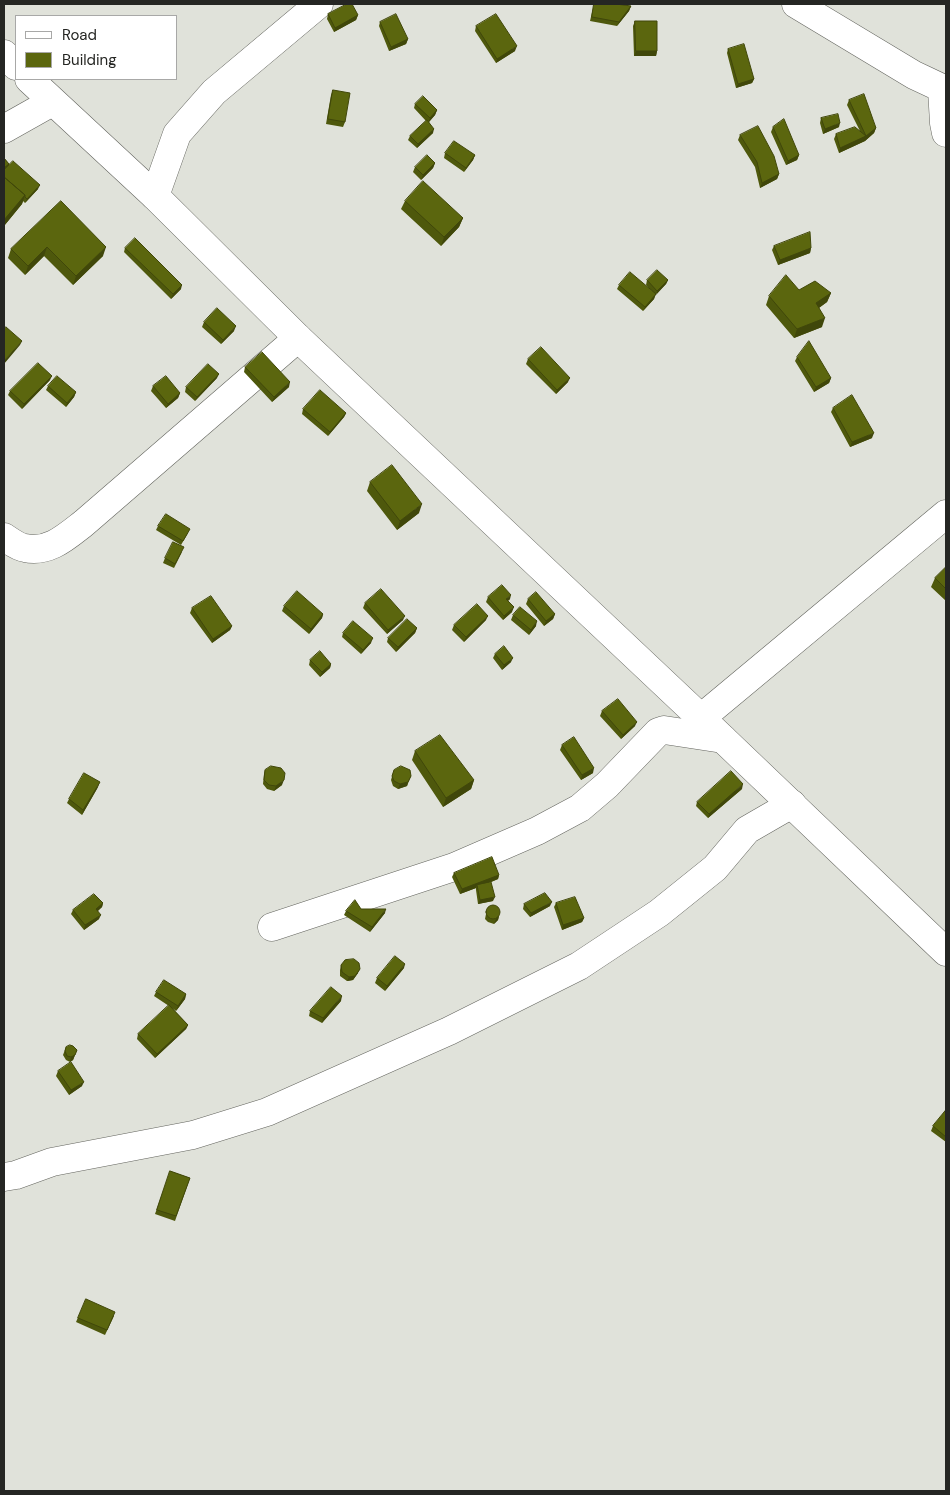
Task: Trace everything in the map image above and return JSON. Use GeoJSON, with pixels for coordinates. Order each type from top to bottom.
{"type":"FeatureCollection","features":[{"type":"Feature","properties":{"kind":"street"},"geometry":{"type":"LineString","coordinates":[[155,196],[177,134],[214,92],[319,4]]}},
{"type":"Feature","properties":{"kind":"street"},"geometry":{"type":"LineString","coordinates":[[796,4],[914,75],[944,90],[946,133]]}},
{"type":"Feature","properties":{"kind":"street"},"geometry":{"type":"LineString","coordinates":[[4,54],[15,65]]}},
{"type":"Feature","properties":{"kind":"street"},"geometry":{"type":"LineString","coordinates":[[30,80],[155,196],[298,338],[792,804],[946,952]]}},
{"type":"Feature","properties":{"kind":"street"},"geometry":{"type":"LineString","coordinates":[[4,129],[52,102]]}},
{"type":"Feature","properties":{"kind":"street"},"geometry":{"type":"LineString","coordinates":[[4,537],[23,548],[40,549],[55,545],[84,523],[298,338]]}},
{"type":"Feature","properties":{"kind":"street"},"geometry":{"type":"LineString","coordinates":[[701,718],[946,514]]}},
{"type":"Feature","properties":{"kind":"street"},"geometry":{"type":"LineString","coordinates":[[272,927],[454,867],[537,831],[580,808],[607,785],[658,732],[664,730],[723,739]]}},
{"type":"Feature","properties":{"kind":"street"},"geometry":{"type":"LineString","coordinates":[[4,1177],[16,1175],[52,1162],[193,1135],[268,1112],[449,1031],[579,966],[659,913],[715,868],[747,830],[792,804]]}},
{"type":"Feature","properties":{"kind":"building"},"geometry":{"type":"Polygon","coordinates":[[[347,4],[352,4],[358,15],[335,28],[328,14],[347,4]]]}},
{"type":"Feature","properties":{"kind":"building"},"geometry":{"type":"Polygon","coordinates":[[[594,4],[631,6],[619,22],[592,17],[594,4]]]}},
{"type":"Feature","properties":{"kind":"building"},"geometry":{"type":"Polygon","coordinates":[[[396,14],[408,39],[391,47],[380,22],[396,14]]]}},
{"type":"Feature","properties":{"kind":"building"},"geometry":{"type":"Polygon","coordinates":[[[496,14],[517,46],[497,59],[476,26],[496,14]]]}},
{"type":"Feature","properties":{"kind":"building"},"geometry":{"type":"Polygon","coordinates":[[[635,21],[657,21],[657,51],[636,51],[635,21]]]}},
{"type":"Feature","properties":{"kind":"building"},"geometry":{"type":"Polygon","coordinates":[[[744,44],[754,79],[738,84],[728,49],[744,44]]]}},
{"type":"Feature","properties":{"kind":"building"},"geometry":{"type":"Polygon","coordinates":[[[333,90],[350,93],[345,122],[328,119],[333,90]]]}},
{"type":"Feature","properties":{"kind":"building"},"geometry":{"type":"Polygon","coordinates":[[[864,94],[876,128],[866,136],[849,100],[864,94]]]}},
{"type":"Feature","properties":{"kind":"building"},"geometry":{"type":"Polygon","coordinates":[[[423,96],[437,110],[430,118],[415,104],[423,96]]]}},
{"type":"Feature","properties":{"kind":"building"},"geometry":{"type":"Polygon","coordinates":[[[838,114],[840,123],[825,129],[821,118],[838,114]]]}},
{"type":"Feature","properties":{"kind":"building"},"geometry":{"type":"Polygon","coordinates":[[[784,119],[799,155],[788,161],[773,127],[784,119]]]}},
{"type":"Feature","properties":{"kind":"building"},"geometry":{"type":"Polygon","coordinates":[[[427,120],[434,129],[418,144],[410,136],[427,120]]]}},
{"type":"Feature","properties":{"kind":"building"},"geometry":{"type":"Polygon","coordinates":[[[758,126],[774,156],[779,174],[762,183],[757,162],[740,135],[758,126]]]}},
{"type":"Feature","properties":{"kind":"building"},"geometry":{"type":"Polygon","coordinates":[[[855,127],[866,136],[840,148],[836,134],[855,127]]]}},
{"type":"Feature","properties":{"kind":"building"},"geometry":{"type":"Polygon","coordinates":[[[454,141],[475,155],[466,168],[445,153],[454,141]]]}},
{"type":"Feature","properties":{"kind":"building"},"geometry":{"type":"Polygon","coordinates":[[[427,155],[435,163],[423,175],[415,167],[427,155]]]}},
{"type":"Feature","properties":{"kind":"building"},"geometry":{"type":"Polygon","coordinates":[[[4,158],[9,164],[4,168],[4,158]]]}},
{"type":"Feature","properties":{"kind":"building"},"geometry":{"type":"Polygon","coordinates":[[[13,161],[40,185],[27,199],[25,195],[4,177],[4,170],[13,161]]]}},
{"type":"Feature","properties":{"kind":"building"},"geometry":{"type":"Polygon","coordinates":[[[4,177],[25,195],[4,220],[4,177]]]}},
{"type":"Feature","properties":{"kind":"building"},"geometry":{"type":"Polygon","coordinates":[[[423,181],[463,218],[444,237],[405,201],[423,181]]]}},
{"type":"Feature","properties":{"kind":"building"},"geometry":{"type":"Polygon","coordinates":[[[61,201],[106,247],[76,276],[47,247],[28,266],[11,249],[61,201]]]}},
{"type":"Feature","properties":{"kind":"building"},"geometry":{"type":"Polygon","coordinates":[[[810,232],[811,248],[780,260],[774,246],[810,232]]]}},
{"type":"Feature","properties":{"kind":"building"},"geometry":{"type":"Polygon","coordinates":[[[135,238],[182,285],[173,294],[125,248],[135,238]]]}},
{"type":"Feature","properties":{"kind":"building"},"geometry":{"type":"Polygon","coordinates":[[[657,270],[668,280],[657,291],[647,280],[657,270]]]}},
{"type":"Feature","properties":{"kind":"building"},"geometry":{"type":"Polygon","coordinates":[[[630,272],[656,294],[645,307],[619,285],[630,272]]]}},
{"type":"Feature","properties":{"kind":"building"},"geometry":{"type":"Polygon","coordinates":[[[786,275],[799,290],[815,281],[831,293],[816,303],[825,318],[797,329],[769,296],[786,275]]]}},
{"type":"Feature","properties":{"kind":"building"},"geometry":{"type":"Polygon","coordinates":[[[217,308],[236,326],[223,340],[204,322],[217,308]]]}},
{"type":"Feature","properties":{"kind":"building"},"geometry":{"type":"Polygon","coordinates":[[[6,327],[22,341],[4,361],[4,330],[6,327]]]}},
{"type":"Feature","properties":{"kind":"building"},"geometry":{"type":"Polygon","coordinates":[[[809,341],[831,378],[816,387],[797,357],[809,341]]]}},
{"type":"Feature","properties":{"kind":"building"},"geometry":{"type":"Polygon","coordinates":[[[541,347],[570,378],[557,390],[528,359],[541,347]]]}},
{"type":"Feature","properties":{"kind":"building"},"geometry":{"type":"Polygon","coordinates":[[[262,352],[290,382],[274,397],[245,367],[262,352]]]}},
{"type":"Feature","properties":{"kind":"building"},"geometry":{"type":"Polygon","coordinates":[[[38,363],[52,376],[24,404],[10,391],[38,363]]]}},
{"type":"Feature","properties":{"kind":"building"},"geometry":{"type":"Polygon","coordinates":[[[208,364],[219,374],[197,397],[186,387],[208,364]]]}},
{"type":"Feature","properties":{"kind":"building"},"geometry":{"type":"Polygon","coordinates":[[[57,376],[76,392],[67,403],[48,386],[57,376]]]}},
{"type":"Feature","properties":{"kind":"building"},"geometry":{"type":"Polygon","coordinates":[[[166,376],[180,393],[168,404],[153,386],[166,376]]]}},
{"type":"Feature","properties":{"kind":"building"},"geometry":{"type":"Polygon","coordinates":[[[320,390],[346,413],[330,432],[303,409],[320,390]]]}},
{"type":"Feature","properties":{"kind":"building"},"geometry":{"type":"Polygon","coordinates":[[[852,395],[874,433],[852,442],[833,408],[852,395]]]}},
{"type":"Feature","properties":{"kind":"building"},"geometry":{"type":"Polygon","coordinates":[[[392,465],[422,504],[400,521],[370,482],[392,465]]]}},
{"type":"Feature","properties":{"kind":"building"},"geometry":{"type":"Polygon","coordinates":[[[166,514],[190,529],[183,541],[158,526],[166,514]]]}},
{"type":"Feature","properties":{"kind":"building"},"geometry":{"type":"Polygon","coordinates":[[[173,542],[184,547],[175,564],[165,558],[173,542]]]}},
{"type":"Feature","properties":{"kind":"building"},"geometry":{"type":"Polygon","coordinates":[[[946,567],[946,589],[935,578],[946,567]]]}},
{"type":"Feature","properties":{"kind":"building"},"geometry":{"type":"Polygon","coordinates":[[[502,585],[511,595],[506,599],[514,607],[504,616],[488,597],[502,585]]]}},
{"type":"Feature","properties":{"kind":"building"},"geometry":{"type":"Polygon","coordinates":[[[381,589],[405,616],[388,630],[365,603],[381,589]]]}},
{"type":"Feature","properties":{"kind":"building"},"geometry":{"type":"Polygon","coordinates":[[[297,591],[323,614],[311,629],[284,606],[297,591]]]}},
{"type":"Feature","properties":{"kind":"building"},"geometry":{"type":"Polygon","coordinates":[[[536,592],[555,614],[546,621],[528,599],[536,592]]]}},
{"type":"Feature","properties":{"kind":"building"},"geometry":{"type":"Polygon","coordinates":[[[211,596],[232,626],[213,639],[192,608],[211,596]]]}},
{"type":"Feature","properties":{"kind":"building"},"geometry":{"type":"Polygon","coordinates":[[[477,604],[488,616],[466,637],[454,625],[477,604]]]}},
{"type":"Feature","properties":{"kind":"building"},"geometry":{"type":"Polygon","coordinates":[[[520,607],[537,621],[531,630],[513,615],[520,607]]]}},
{"type":"Feature","properties":{"kind":"building"},"geometry":{"type":"Polygon","coordinates":[[[407,619],[417,628],[398,647],[388,638],[407,619]]]}},
{"type":"Feature","properties":{"kind":"building"},"geometry":{"type":"Polygon","coordinates":[[[353,621],[373,638],[363,650],[343,633],[353,621]]]}},
{"type":"Feature","properties":{"kind":"building"},"geometry":{"type":"Polygon","coordinates":[[[504,646],[513,658],[504,665],[495,654],[504,646]]]}},
{"type":"Feature","properties":{"kind":"building"},"geometry":{"type":"Polygon","coordinates":[[[320,651],[331,664],[322,672],[310,660],[320,651]]]}},
{"type":"Feature","properties":{"kind":"building"},"geometry":{"type":"Polygon","coordinates":[[[618,699],[637,722],[623,735],[602,711],[618,699]]]}},
{"type":"Feature","properties":{"kind":"building"},"geometry":{"type":"Polygon","coordinates":[[[440,735],[474,780],[446,798],[415,751],[440,735]]]}},
{"type":"Feature","properties":{"kind":"building"},"geometry":{"type":"Polygon","coordinates":[[[574,737],[594,768],[582,775],[562,745],[574,737]]]}},
{"type":"Feature","properties":{"kind":"building"},"geometry":{"type":"Polygon","coordinates":[[[271,766],[281,768],[285,773],[284,780],[276,786],[269,785],[264,780],[265,770],[271,766]]]}},
{"type":"Feature","properties":{"kind":"building"},"geometry":{"type":"Polygon","coordinates":[[[401,766],[410,770],[411,776],[408,782],[400,784],[394,781],[392,776],[394,770],[401,766]]]}},
{"type":"Feature","properties":{"kind":"building"},"geometry":{"type":"Polygon","coordinates":[[[731,771],[743,784],[709,814],[697,802],[731,771]]]}},
{"type":"Feature","properties":{"kind":"building"},"geometry":{"type":"Polygon","coordinates":[[[84,773],[100,782],[83,810],[69,799],[84,773]]]}},
{"type":"Feature","properties":{"kind":"building"},"geometry":{"type":"Polygon","coordinates":[[[492,857],[499,875],[462,889],[454,873],[492,857]]]}},
{"type":"Feature","properties":{"kind":"building"},"geometry":{"type":"Polygon","coordinates":[[[491,882],[495,897],[480,900],[477,885],[491,882]]]}},
{"type":"Feature","properties":{"kind":"building"},"geometry":{"type":"Polygon","coordinates":[[[545,893],[552,902],[531,913],[524,904],[545,893]]]}},
{"type":"Feature","properties":{"kind":"building"},"geometry":{"type":"Polygon","coordinates":[[[94,894],[103,903],[96,909],[101,915],[85,925],[73,910],[94,894]]]}},
{"type":"Feature","properties":{"kind":"building"},"geometry":{"type":"Polygon","coordinates":[[[575,897],[584,918],[563,925],[556,903],[575,897]]]}},
{"type":"Feature","properties":{"kind":"building"},"geometry":{"type":"Polygon","coordinates":[[[355,900],[361,909],[386,909],[372,927],[346,911],[355,900]]]}},
{"type":"Feature","properties":{"kind":"building"},"geometry":{"type":"Polygon","coordinates":[[[493,905],[498,907],[500,912],[498,917],[493,919],[488,917],[486,912],[488,907],[493,905]]]}},
{"type":"Feature","properties":{"kind":"building"},"geometry":{"type":"Polygon","coordinates":[[[395,956],[405,964],[387,986],[377,978],[395,956]]]}},
{"type":"Feature","properties":{"kind":"building"},"geometry":{"type":"Polygon","coordinates":[[[354,959],[359,963],[360,969],[355,976],[349,977],[342,972],[341,965],[345,960],[354,959]]]}},
{"type":"Feature","properties":{"kind":"building"},"geometry":{"type":"Polygon","coordinates":[[[164,980],[186,994],[178,1006],[156,992],[164,980]]]}},
{"type":"Feature","properties":{"kind":"building"},"geometry":{"type":"Polygon","coordinates":[[[331,987],[342,996],[323,1018],[310,1011],[331,987]]]}},
{"type":"Feature","properties":{"kind":"building"},"geometry":{"type":"Polygon","coordinates":[[[169,1005],[188,1025],[157,1054],[138,1034],[169,1005]]]}},
{"type":"Feature","properties":{"kind":"building"},"geometry":{"type":"Polygon","coordinates":[[[70,1045],[77,1050],[75,1055],[71,1057],[67,1056],[65,1051],[66,1047],[70,1045]]]}},
{"type":"Feature","properties":{"kind":"building"},"geometry":{"type":"Polygon","coordinates":[[[71,1062],[84,1082],[71,1090],[58,1071],[71,1062]]]}},
{"type":"Feature","properties":{"kind":"building"},"geometry":{"type":"Polygon","coordinates":[[[946,1110],[946,1137],[933,1126],[946,1110]]]}},
{"type":"Feature","properties":{"kind":"building"},"geometry":{"type":"Polygon","coordinates":[[[170,1171],[190,1178],[176,1216],[157,1210],[170,1171]]]}},
{"type":"Feature","properties":{"kind":"building"},"geometry":{"type":"Polygon","coordinates":[[[86,1299],[115,1312],[107,1330],[78,1318],[86,1299]]]}}]}
